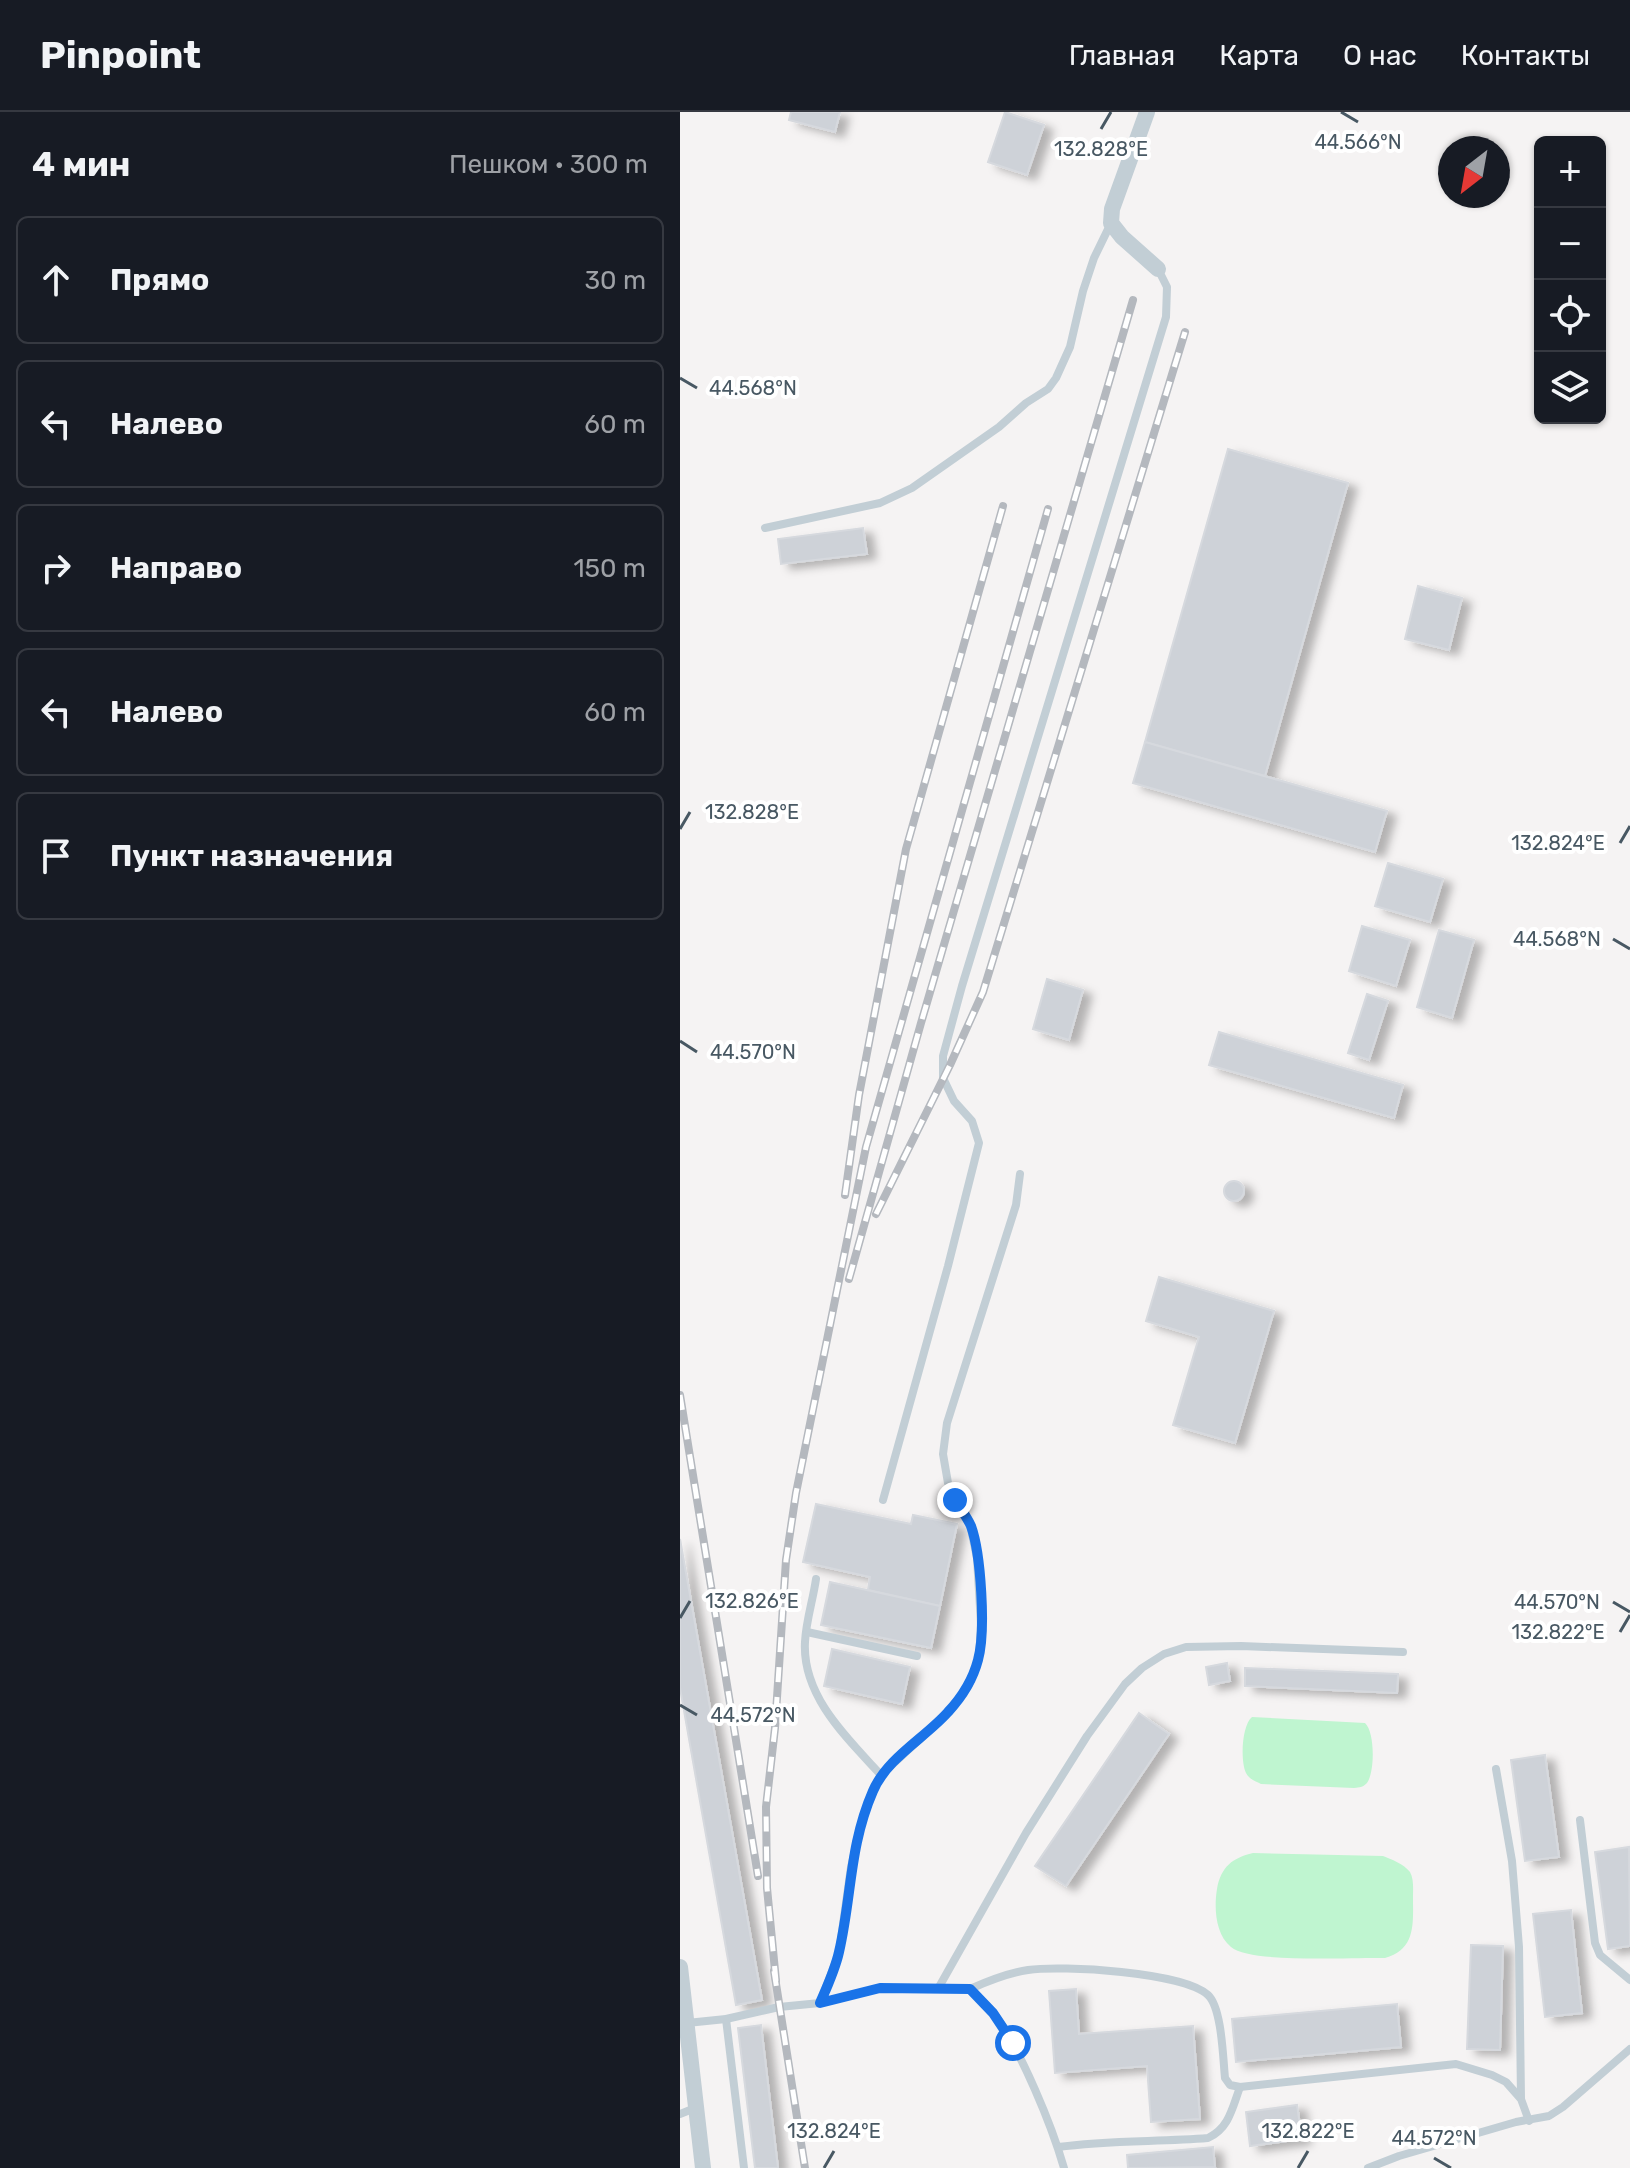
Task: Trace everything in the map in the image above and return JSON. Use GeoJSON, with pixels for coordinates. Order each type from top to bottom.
{"type":"FeatureCollection","features":[{"type":"Feature","properties":{"kind":"street"},"geometry":{"type":"LineString","coordinates":[[1147,112],[1112,209],[1111,223],[1158,269]]}},
{"type":"Feature","properties":{"kind":"street"},"geometry":{"type":"LineString","coordinates":[[680,1967],[681,2000],[686,2023],[688,2111],[703,2168]]}},
{"type":"Feature","properties":{"kind":"lane"},"geometry":{"type":"LineString","coordinates":[[765,528],[880,503],[912,488],[1048,389],[1070,347],[1083,291],[1111,223]]}},
{"type":"Feature","properties":{"kind":"lane"},"geometry":{"type":"LineString","coordinates":[[883,1500],[979,1143],[972,1121],[954,1101],[943,1078],[943,1056],[1166,317],[1167,287],[1158,269]]}},
{"type":"Feature","properties":{"kind":"lane"},"geometry":{"type":"LineString","coordinates":[[820,2003],[839,1953],[851,1867],[862,1821],[881,1775],[950,1711],[969,1685],[979,1658],[981,1625],[977,1558],[970,1525],[948,1483],[943,1454],[947,1423],[1016,1205],[1020,1174]]}},
{"type":"Feature","properties":{"kind":"lane"},"geometry":{"type":"LineString","coordinates":[[816,1579],[805,1642],[808,1677],[817,1695],[852,1743],[881,1775]]}},
{"type":"Feature","properties":{"kind":"lane"},"geometry":{"type":"LineString","coordinates":[[807,1632],[917,1656]]}},
{"type":"Feature","properties":{"kind":"lane"},"geometry":{"type":"LineString","coordinates":[[939,1987],[1026,1833],[1072,1760],[1125,1684],[1142,1668],[1164,1654],[1186,1647],[1403,1652]]}},
{"type":"Feature","properties":{"kind":"lane"},"geometry":{"type":"LineString","coordinates":[[1496,1769],[1512,1861],[1521,2099],[1529,2121]]}},
{"type":"Feature","properties":{"kind":"lane"},"geometry":{"type":"LineString","coordinates":[[1580,1820],[1595,1943],[1600,1955],[1630,1980]]}},
{"type":"Feature","properties":{"kind":"lane"},"geometry":{"type":"LineString","coordinates":[[686,2023],[820,2003],[880,1988],[970,1989],[1027,1970],[1068,1968],[1115,1972],[1184,1983],[1209,1995],[1217,2016],[1225,2078],[1230,2085],[1240,2087],[1456,2064],[1506,2082],[1521,2099]]}},
{"type":"Feature","properties":{"kind":"lane"},"geometry":{"type":"LineString","coordinates":[[970,1989],[993,2013],[1013,2043],[1064,2168]]}},
{"type":"Feature","properties":{"kind":"lane"},"geometry":{"type":"LineString","coordinates":[[726,2019],[744,2168]]}},
{"type":"Feature","properties":{"kind":"lane"},"geometry":{"type":"LineString","coordinates":[[1368,2168],[1413,2151],[1516,2122],[1549,2116],[1630,2049]]}},
{"type":"Feature","properties":{"kind":"lane"},"geometry":{"type":"LineString","coordinates":[[1058,2147],[1208,2138],[1227,2124],[1240,2087]]}},
{"type":"Feature","properties":{"kind":"green space"},"geometry":{"type":"Polygon","coordinates":[[[1252,1717],[1365,1723],[1371,1735],[1373,1752],[1370,1778],[1362,1787],[1354,1788],[1261,1784],[1252,1780],[1244,1767],[1243,1752],[1246,1727],[1252,1717]]]}},
{"type":"Feature","properties":{"kind":"green space"},"geometry":{"type":"Polygon","coordinates":[[[1253,1853],[1383,1856],[1401,1864],[1410,1872],[1413,1884],[1412,1926],[1407,1942],[1395,1954],[1385,1958],[1281,1958],[1259,1956],[1231,1947],[1219,1928],[1217,1889],[1221,1875],[1229,1865],[1253,1853]]]}},
{"type":"Feature","properties":{"kind":"building"},"geometry":{"type":"Polygon","coordinates":[[[791,112],[840,112],[835,132],[789,120],[791,112]]]}},
{"type":"Feature","properties":{"kind":"building"},"geometry":{"type":"Polygon","coordinates":[[[1005,112],[1044,125],[1027,175],[988,162],[1005,112]]]}},
{"type":"Feature","properties":{"kind":"building"},"geometry":{"type":"Polygon","coordinates":[[[1228,449],[1348,483],[1265,776],[1145,742],[1228,449]]]}},
{"type":"Feature","properties":{"kind":"building"},"geometry":{"type":"Polygon","coordinates":[[[863,528],[867,554],[781,564],[778,539],[863,528]]]}},
{"type":"Feature","properties":{"kind":"building"},"geometry":{"type":"Polygon","coordinates":[[[1418,586],[1462,598],[1449,650],[1405,639],[1418,586]]]}},
{"type":"Feature","properties":{"kind":"building"},"geometry":{"type":"Polygon","coordinates":[[[1145,742],[1387,811],[1375,852],[1133,783],[1145,742]]]}},
{"type":"Feature","properties":{"kind":"building"},"geometry":{"type":"Polygon","coordinates":[[[1388,863],[1443,879],[1430,922],[1375,906],[1388,863]]]}},
{"type":"Feature","properties":{"kind":"building"},"geometry":{"type":"Polygon","coordinates":[[[1362,926],[1410,940],[1396,986],[1349,971],[1362,926]]]}},
{"type":"Feature","properties":{"kind":"building"},"geometry":{"type":"Polygon","coordinates":[[[1439,930],[1474,940],[1452,1018],[1417,1007],[1439,930]]]}},
{"type":"Feature","properties":{"kind":"building"},"geometry":{"type":"Polygon","coordinates":[[[1047,979],[1083,990],[1069,1040],[1033,1029],[1047,979]]]}},
{"type":"Feature","properties":{"kind":"building"},"geometry":{"type":"Polygon","coordinates":[[[1367,994],[1388,1001],[1369,1060],[1348,1053],[1367,994]]]}},
{"type":"Feature","properties":{"kind":"building"},"geometry":{"type":"Polygon","coordinates":[[[1219,1032],[1403,1085],[1394,1118],[1209,1065],[1219,1032]]]}},
{"type":"Feature","properties":{"kind":"building"},"geometry":{"type":"Polygon","coordinates":[[[1234,1181],[1241,1184],[1244,1191],[1241,1198],[1234,1201],[1227,1198],[1224,1191],[1227,1184],[1234,1181]]]}},
{"type":"Feature","properties":{"kind":"building"},"geometry":{"type":"Polygon","coordinates":[[[1159,1277],[1274,1311],[1235,1443],[1173,1425],[1199,1337],[1146,1321],[1159,1277]]]}},
{"type":"Feature","properties":{"kind":"building"},"geometry":{"type":"Polygon","coordinates":[[[816,1504],[911,1524],[913,1515],[957,1524],[940,1606],[868,1590],[870,1577],[803,1562],[816,1504]]]}},
{"type":"Feature","properties":{"kind":"building"},"geometry":{"type":"Polygon","coordinates":[[[680,1539],[762,2000],[736,2005],[680,1688],[680,1539]]]}},
{"type":"Feature","properties":{"kind":"building"},"geometry":{"type":"Polygon","coordinates":[[[830,1582],[940,1606],[931,1648],[821,1625],[830,1582]]]}},
{"type":"Feature","properties":{"kind":"building"},"geometry":{"type":"Polygon","coordinates":[[[832,1649],[910,1667],[902,1704],[824,1686],[832,1649]]]}},
{"type":"Feature","properties":{"kind":"building"},"geometry":{"type":"Polygon","coordinates":[[[1227,1663],[1230,1681],[1209,1685],[1206,1667],[1227,1663]]]}},
{"type":"Feature","properties":{"kind":"building"},"geometry":{"type":"Polygon","coordinates":[[[1245,1668],[1398,1674],[1397,1693],[1245,1686],[1245,1668]]]}},
{"type":"Feature","properties":{"kind":"building"},"geometry":{"type":"Polygon","coordinates":[[[1139,1713],[1169,1734],[1066,1886],[1035,1866],[1139,1713]]]}},
{"type":"Feature","properties":{"kind":"building"},"geometry":{"type":"Polygon","coordinates":[[[1545,1755],[1559,1857],[1525,1861],[1511,1760],[1545,1755]]]}},
{"type":"Feature","properties":{"kind":"building"},"geometry":{"type":"Polygon","coordinates":[[[1629,1847],[1630,1946],[1608,1949],[1595,1852],[1629,1847]]]}},
{"type":"Feature","properties":{"kind":"building"},"geometry":{"type":"Polygon","coordinates":[[[1571,1910],[1582,2013],[1545,2017],[1533,1914],[1571,1910]]]}},
{"type":"Feature","properties":{"kind":"building"},"geometry":{"type":"Polygon","coordinates":[[[1471,1945],[1503,1946],[1500,2050],[1467,2049],[1471,1945]]]}},
{"type":"Feature","properties":{"kind":"building"},"geometry":{"type":"Polygon","coordinates":[[[1076,1989],[1079,2034],[1193,2026],[1200,2119],[1151,2122],[1147,2066],[1055,2073],[1049,1991],[1076,1989]]]}},
{"type":"Feature","properties":{"kind":"building"},"geometry":{"type":"Polygon","coordinates":[[[1397,2004],[1401,2047],[1236,2062],[1232,2019],[1397,2004]]]}},
{"type":"Feature","properties":{"kind":"building"},"geometry":{"type":"Polygon","coordinates":[[[761,2025],[778,2168],[755,2168],[738,2028],[761,2025]]]}},
{"type":"Feature","properties":{"kind":"building"},"geometry":{"type":"Polygon","coordinates":[[[1297,2105],[1302,2139],[1250,2146],[1246,2112],[1297,2105]]]}},
{"type":"Feature","properties":{"kind":"building"},"geometry":{"type":"Polygon","coordinates":[[[1213,2147],[1215,2167],[1128,2168],[1127,2155],[1213,2147]]]}},
{"type":"Feature","properties":{"kind":"railway"},"geometry":{"type":"LineString","coordinates":[[849,1279],[1133,300]]}},
{"type":"Feature","properties":{"kind":"railway"},"geometry":{"type":"LineString","coordinates":[[876,1214],[983,992],[1185,332]]}},
{"type":"Feature","properties":{"kind":"railway"},"geometry":{"type":"LineString","coordinates":[[845,1195],[859,1095],[906,849],[1003,506]]}},
{"type":"Feature","properties":{"kind":"railway"},"geometry":{"type":"LineString","coordinates":[[776,1981],[767,1888],[766,1807],[775,1728],[786,1560],[796,1493],[866,1147],[1048,509]]}},
{"type":"Feature","properties":{"kind":"railway"},"geometry":{"type":"LineString","coordinates":[[680,1395],[758,1876]]}},
{"type":"Feature","properties":{"kind":"railway"},"geometry":{"type":"LineString","coordinates":[[774,1971],[805,2168]]}},
{"type":"Feature","properties":{"kind":"route"},"geometry":{"type":"LineString","coordinates":[[955,1500],[970,1525],[977,1558],[981,1625],[979,1658],[969,1685],[950,1711],[881,1775],[873,1791],[851,1867],[839,1953],[820,2003],[880,1988],[970,1989],[993,2013],[1013,2043]]}}]}
